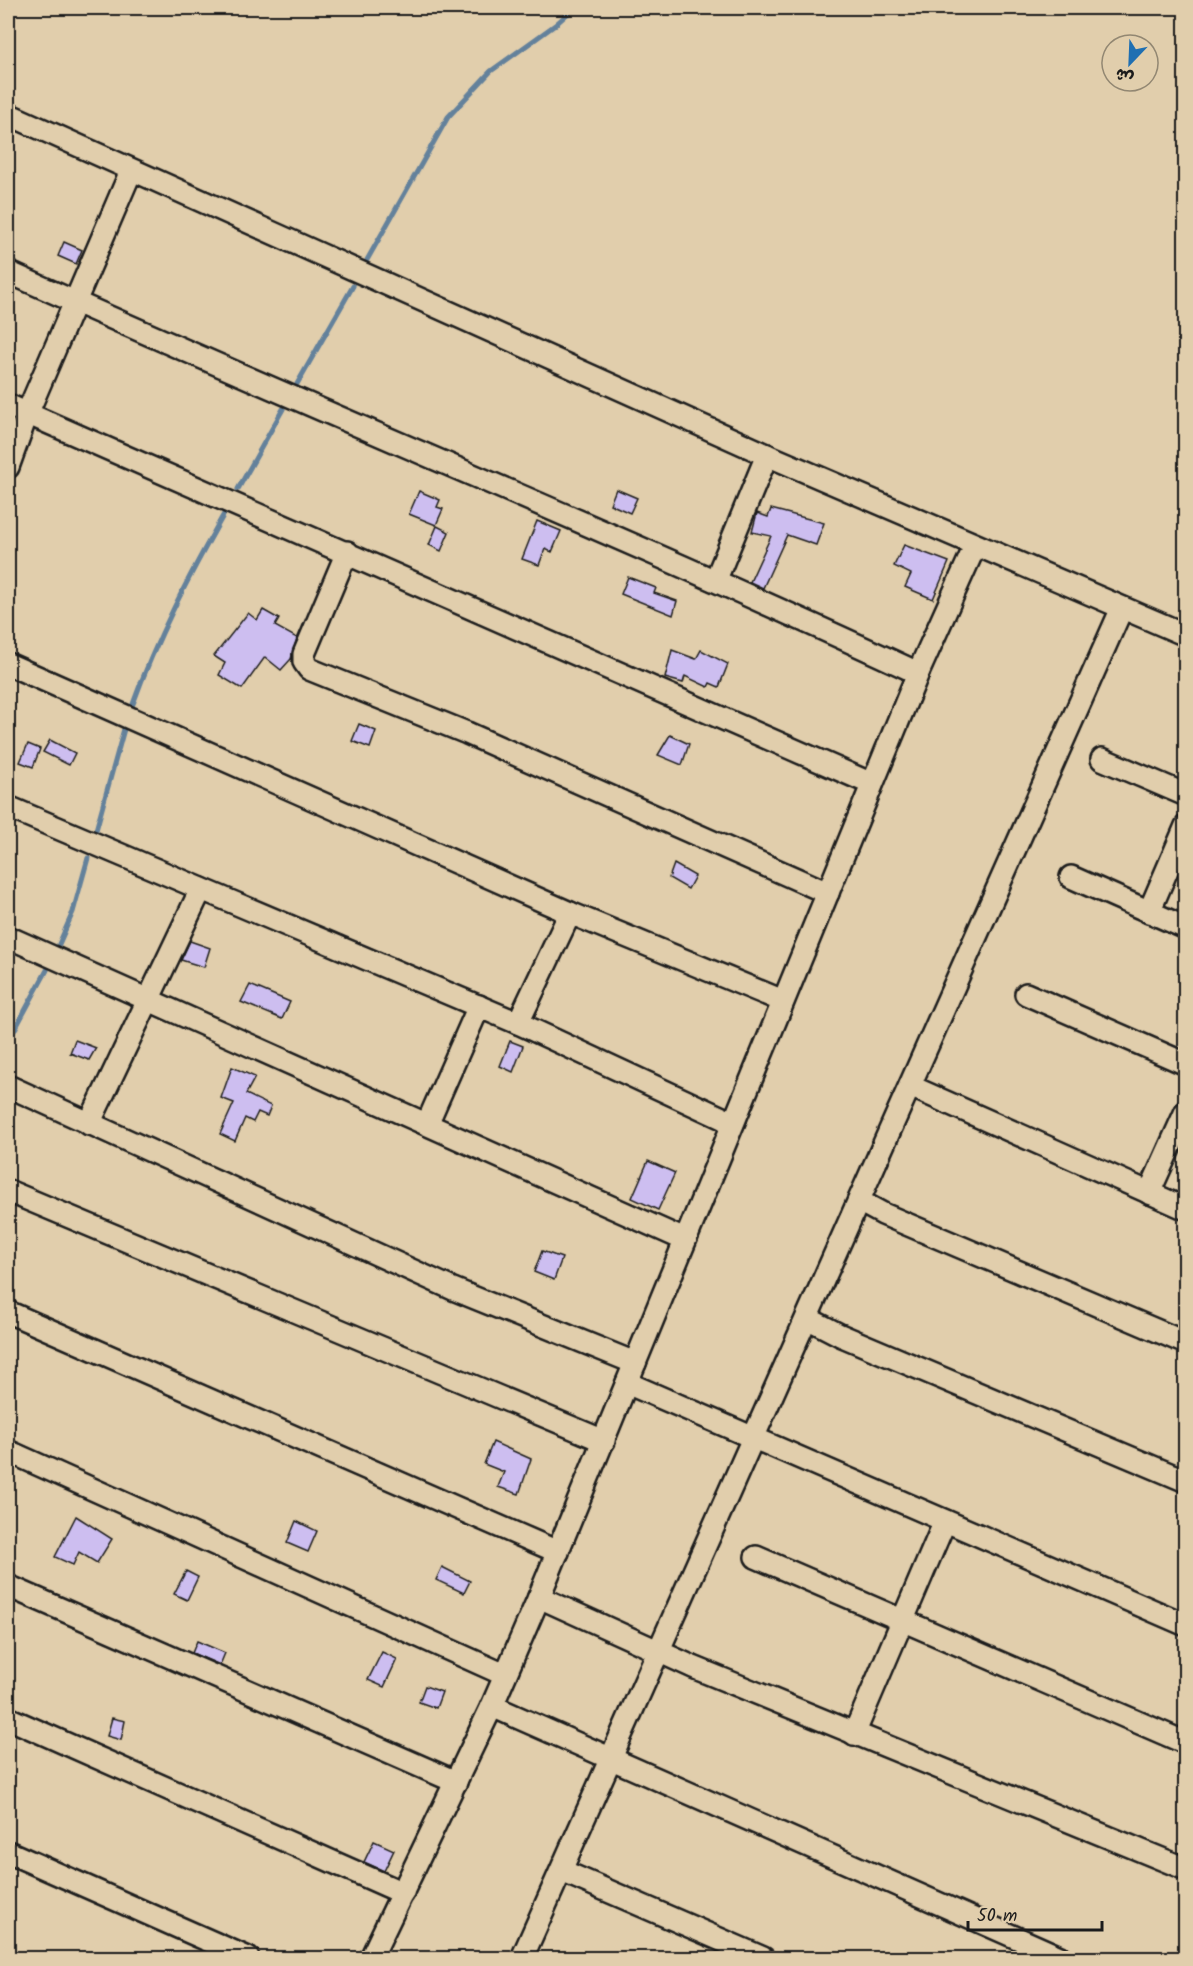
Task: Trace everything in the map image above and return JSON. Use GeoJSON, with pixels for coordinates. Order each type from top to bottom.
{"type":"FeatureCollection","features":[{"type":"Feature","properties":{"kind":"street"},"geometry":{"type":"LineString","coordinates":[[8,114],[767,455],[1185,635]]}},
{"type":"Feature","properties":{"kind":"street"},"geometry":{"type":"LineString","coordinates":[[8,467],[27,414],[132,171]]}},
{"type":"Feature","properties":{"kind":"street"},"geometry":{"type":"LineString","coordinates":[[8,272],[584,525],[716,579],[918,673]]}},
{"type":"Feature","properties":{"kind":"street"},"geometry":{"type":"LineString","coordinates":[[8,405],[872,784]]}},
{"type":"Feature","properties":{"kind":"street"},"geometry":{"type":"LineString","coordinates":[[716,579],[767,455]]}},
{"type":"Feature","properties":{"kind":"street"},"geometry":{"type":"LineString","coordinates":[[372,1959],[492,1706],[539,1598],[918,673],[975,546]]}},
{"type":"Feature","properties":{"kind":"street"},"geometry":{"type":"LineString","coordinates":[[347,552],[304,654],[304,662],[309,669],[467,733],[828,893]]}},
{"type":"Feature","properties":{"kind":"street"},"geometry":{"type":"LineString","coordinates":[[522,1959],[1122,608]]}},
{"type":"Feature","properties":{"kind":"street"},"geometry":{"type":"LineString","coordinates":[[8,664],[570,913],[783,1001]]}},
{"type":"Feature","properties":{"kind":"street"},"geometry":{"type":"LineString","coordinates":[[1102,759],[1185,795]]}},
{"type":"Feature","properties":{"kind":"street"},"geometry":{"type":"LineString","coordinates":[[8,807],[479,1006],[733,1123]]}},
{"type":"Feature","properties":{"kind":"street"},"geometry":{"type":"LineString","coordinates":[[1149,912],[1185,826]]}},
{"type":"Feature","properties":{"kind":"street"},"geometry":{"type":"LineString","coordinates":[[1071,877],[1185,928]]}},
{"type":"Feature","properties":{"kind":"street"},"geometry":{"type":"LineString","coordinates":[[89,1124],[201,889]]}},
{"type":"Feature","properties":{"kind":"street"},"geometry":{"type":"LineString","coordinates":[[518,1023],[570,913]]}},
{"type":"Feature","properties":{"kind":"street"},"geometry":{"type":"LineString","coordinates":[[8,937],[685,1240]]}},
{"type":"Feature","properties":{"kind":"street"},"geometry":{"type":"LineString","coordinates":[[1026,994],[1185,1064]]}},
{"type":"Feature","properties":{"kind":"street"},"geometry":{"type":"LineString","coordinates":[[427,1124],[479,1006]]}},
{"type":"Feature","properties":{"kind":"street"},"geometry":{"type":"LineString","coordinates":[[8,1086],[453,1289],[631,1373],[754,1438],[1185,1625]]}},
{"type":"Feature","properties":{"kind":"street"},"geometry":{"type":"LineString","coordinates":[[910,1086],[1185,1209]]}},
{"type":"Feature","properties":{"kind":"street"},"geometry":{"type":"LineString","coordinates":[[1149,1193],[1185,1110]]}},
{"type":"Feature","properties":{"kind":"street"},"geometry":{"type":"LineString","coordinates":[[8,1191],[604,1441]]}},
{"type":"Feature","properties":{"kind":"street"},"geometry":{"type":"LineString","coordinates":[[859,1200],[883,1214],[1185,1343]]}},
{"type":"Feature","properties":{"kind":"street"},"geometry":{"type":"LineString","coordinates":[[8,1312],[558,1552]]}},
{"type":"Feature","properties":{"kind":"street"},"geometry":{"type":"LineString","coordinates":[[807,1318],[840,1335],[1185,1481]]}},
{"type":"Feature","properties":{"kind":"street"},"geometry":{"type":"LineString","coordinates":[[8,1451],[505,1675]]}},
{"type":"Feature","properties":{"kind":"street"},"geometry":{"type":"LineString","coordinates":[[854,1734],[945,1521]]}},
{"type":"Feature","properties":{"kind":"street"},"geometry":{"type":"LineString","coordinates":[[756,1557],[1185,1743]]}},
{"type":"Feature","properties":{"kind":"street"},"geometry":{"type":"LineString","coordinates":[[8,1586],[456,1782]]}},
{"type":"Feature","properties":{"kind":"street"},"geometry":{"type":"LineString","coordinates":[[539,1598],[854,1734],[1185,1869]]}},
{"type":"Feature","properties":{"kind":"street"},"geometry":{"type":"LineString","coordinates":[[492,1706],[1062,1959]]}},
{"type":"Feature","properties":{"kind":"street"},"geometry":{"type":"LineString","coordinates":[[8,1718],[403,1893]]}},
{"type":"Feature","properties":{"kind":"street"},"geometry":{"type":"LineString","coordinates":[[8,1852],[248,1959]]}},
{"type":"Feature","properties":{"kind":"street"},"geometry":{"type":"LineString","coordinates":[[562,1870],[763,1959]]}},
{"type":"Feature","properties":{"kind":"building"},"geometry":{"type":"Polygon","coordinates":[[[64,242],[82,250],[76,264],[58,256],[64,242]]]}},
{"type":"Feature","properties":{"kind":"building"},"geometry":{"type":"Polygon","coordinates":[[[616,489],[637,498],[630,513],[610,504],[616,489]]]}},
{"type":"Feature","properties":{"kind":"building"},"geometry":{"type":"Polygon","coordinates":[[[419,491],[440,500],[437,507],[443,509],[436,525],[409,514],[419,491]]]}},
{"type":"Feature","properties":{"kind":"building"},"geometry":{"type":"Polygon","coordinates":[[[771,509],[824,523],[816,545],[787,535],[763,588],[750,582],[771,536],[752,532],[757,513],[768,517],[771,509]]]}},
{"type":"Feature","properties":{"kind":"building"},"geometry":{"type":"Polygon","coordinates":[[[537,521],[561,531],[552,552],[545,549],[539,565],[522,559],[537,521]]]}},
{"type":"Feature","properties":{"kind":"building"},"geometry":{"type":"Polygon","coordinates":[[[437,526],[449,532],[441,551],[429,545],[437,526]]]}},
{"type":"Feature","properties":{"kind":"building"},"geometry":{"type":"Polygon","coordinates":[[[904,545],[949,562],[933,599],[905,587],[911,574],[894,566],[904,545]]]}},
{"type":"Feature","properties":{"kind":"building"},"geometry":{"type":"Polygon","coordinates":[[[628,577],[656,588],[654,593],[677,601],[673,615],[621,594],[628,577]]]}},
{"type":"Feature","properties":{"kind":"building"},"geometry":{"type":"Polygon","coordinates":[[[263,610],[279,619],[275,626],[297,638],[291,659],[281,670],[265,657],[242,689],[219,675],[225,663],[214,656],[248,613],[257,620],[263,610]]]}},
{"type":"Feature","properties":{"kind":"building"},"geometry":{"type":"Polygon","coordinates":[[[672,650],[696,659],[701,650],[728,664],[719,687],[710,683],[708,687],[685,676],[683,683],[665,678],[672,650]]]}},
{"type":"Feature","properties":{"kind":"building"},"geometry":{"type":"Polygon","coordinates":[[[359,724],[376,731],[370,748],[352,741],[359,724]]]}},
{"type":"Feature","properties":{"kind":"building"},"geometry":{"type":"Polygon","coordinates":[[[670,735],[689,744],[682,765],[658,755],[670,735]]]}},
{"type":"Feature","properties":{"kind":"building"},"geometry":{"type":"Polygon","coordinates":[[[50,740],[75,753],[69,765],[43,752],[50,740]]]}},
{"type":"Feature","properties":{"kind":"building"},"geometry":{"type":"Polygon","coordinates":[[[28,744],[40,749],[33,767],[20,762],[28,744]]]}},
{"type":"Feature","properties":{"kind":"building"},"geometry":{"type":"Polygon","coordinates":[[[674,864],[695,876],[688,889],[669,878],[674,864]]]}},
{"type":"Feature","properties":{"kind":"building"},"geometry":{"type":"Polygon","coordinates":[[[190,941],[210,948],[204,967],[181,960],[190,941]]]}},
{"type":"Feature","properties":{"kind":"building"},"geometry":{"type":"Polygon","coordinates":[[[250,985],[290,1002],[282,1019],[241,1002],[250,985]]]}},
{"type":"Feature","properties":{"kind":"building"},"geometry":{"type":"Polygon","coordinates":[[[75,1040],[96,1048],[89,1060],[70,1053],[75,1040]]]}},
{"type":"Feature","properties":{"kind":"building"},"geometry":{"type":"Polygon","coordinates":[[[510,1041],[523,1046],[513,1072],[500,1066],[510,1041]]]}},
{"type":"Feature","properties":{"kind":"building"},"geometry":{"type":"Polygon","coordinates":[[[232,1067],[255,1077],[246,1094],[271,1106],[267,1116],[258,1112],[253,1122],[245,1118],[235,1141],[220,1134],[234,1103],[221,1098],[232,1067]]]}},
{"type":"Feature","properties":{"kind":"building"},"geometry":{"type":"Polygon","coordinates":[[[648,1161],[675,1173],[658,1210],[632,1198],[648,1161]]]}},
{"type":"Feature","properties":{"kind":"building"},"geometry":{"type":"Polygon","coordinates":[[[542,1251],[562,1258],[554,1280],[534,1272],[542,1251]]]}},
{"type":"Feature","properties":{"kind":"building"},"geometry":{"type":"Polygon","coordinates":[[[493,1442],[531,1459],[519,1494],[498,1487],[504,1472],[484,1464],[493,1442]]]}},
{"type":"Feature","properties":{"kind":"building"},"geometry":{"type":"Polygon","coordinates":[[[76,1516],[112,1539],[97,1563],[79,1552],[73,1565],[55,1557],[76,1516]]]}},
{"type":"Feature","properties":{"kind":"building"},"geometry":{"type":"Polygon","coordinates":[[[296,1521],[317,1531],[308,1552],[287,1543],[296,1521]]]}},
{"type":"Feature","properties":{"kind":"building"},"geometry":{"type":"Polygon","coordinates":[[[442,1567],[470,1581],[464,1593],[436,1580],[442,1567]]]}},
{"type":"Feature","properties":{"kind":"building"},"geometry":{"type":"Polygon","coordinates":[[[186,1571],[198,1577],[187,1600],[174,1594],[186,1571]]]}},
{"type":"Feature","properties":{"kind":"building"},"geometry":{"type":"Polygon","coordinates":[[[197,1641],[225,1653],[220,1665],[192,1653],[197,1641]]]}},
{"type":"Feature","properties":{"kind":"building"},"geometry":{"type":"Polygon","coordinates":[[[382,1652],[397,1659],[384,1687],[368,1680],[382,1652]]]}},
{"type":"Feature","properties":{"kind":"building"},"geometry":{"type":"Polygon","coordinates":[[[425,1686],[442,1692],[436,1708],[419,1702],[425,1686]]]}},
{"type":"Feature","properties":{"kind":"building"},"geometry":{"type":"Polygon","coordinates":[[[112,1718],[125,1721],[121,1740],[107,1736],[112,1718]]]}},
{"type":"Feature","properties":{"kind":"building"},"geometry":{"type":"Polygon","coordinates":[[[374,1841],[394,1850],[384,1871],[364,1862],[374,1841]]]}},
{"type":"Feature","properties":{"kind":"waterway"},"geometry":{"type":"LineString","coordinates":[[367,260],[448,117],[491,71],[555,25],[574,8]]}},
{"type":"Feature","properties":{"kind":"waterway"},"geometry":{"type":"LineString","coordinates":[[297,384],[353,286]]}},
{"type":"Feature","properties":{"kind":"waterway"},"geometry":{"type":"LineString","coordinates":[[238,489],[283,409]]}},
{"type":"Feature","properties":{"kind":"waterway"},"geometry":{"type":"LineString","coordinates":[[133,704],[174,607],[224,514]]}},
{"type":"Feature","properties":{"kind":"waterway"},"geometry":{"type":"LineString","coordinates":[[96,830],[124,729]]}},
{"type":"Feature","properties":{"kind":"waterway"},"geometry":{"type":"LineString","coordinates":[[59,944],[73,912],[88,858]]}},
{"type":"Feature","properties":{"kind":"waterway"},"geometry":{"type":"LineString","coordinates":[[8,1042],[47,970]]}}]}
